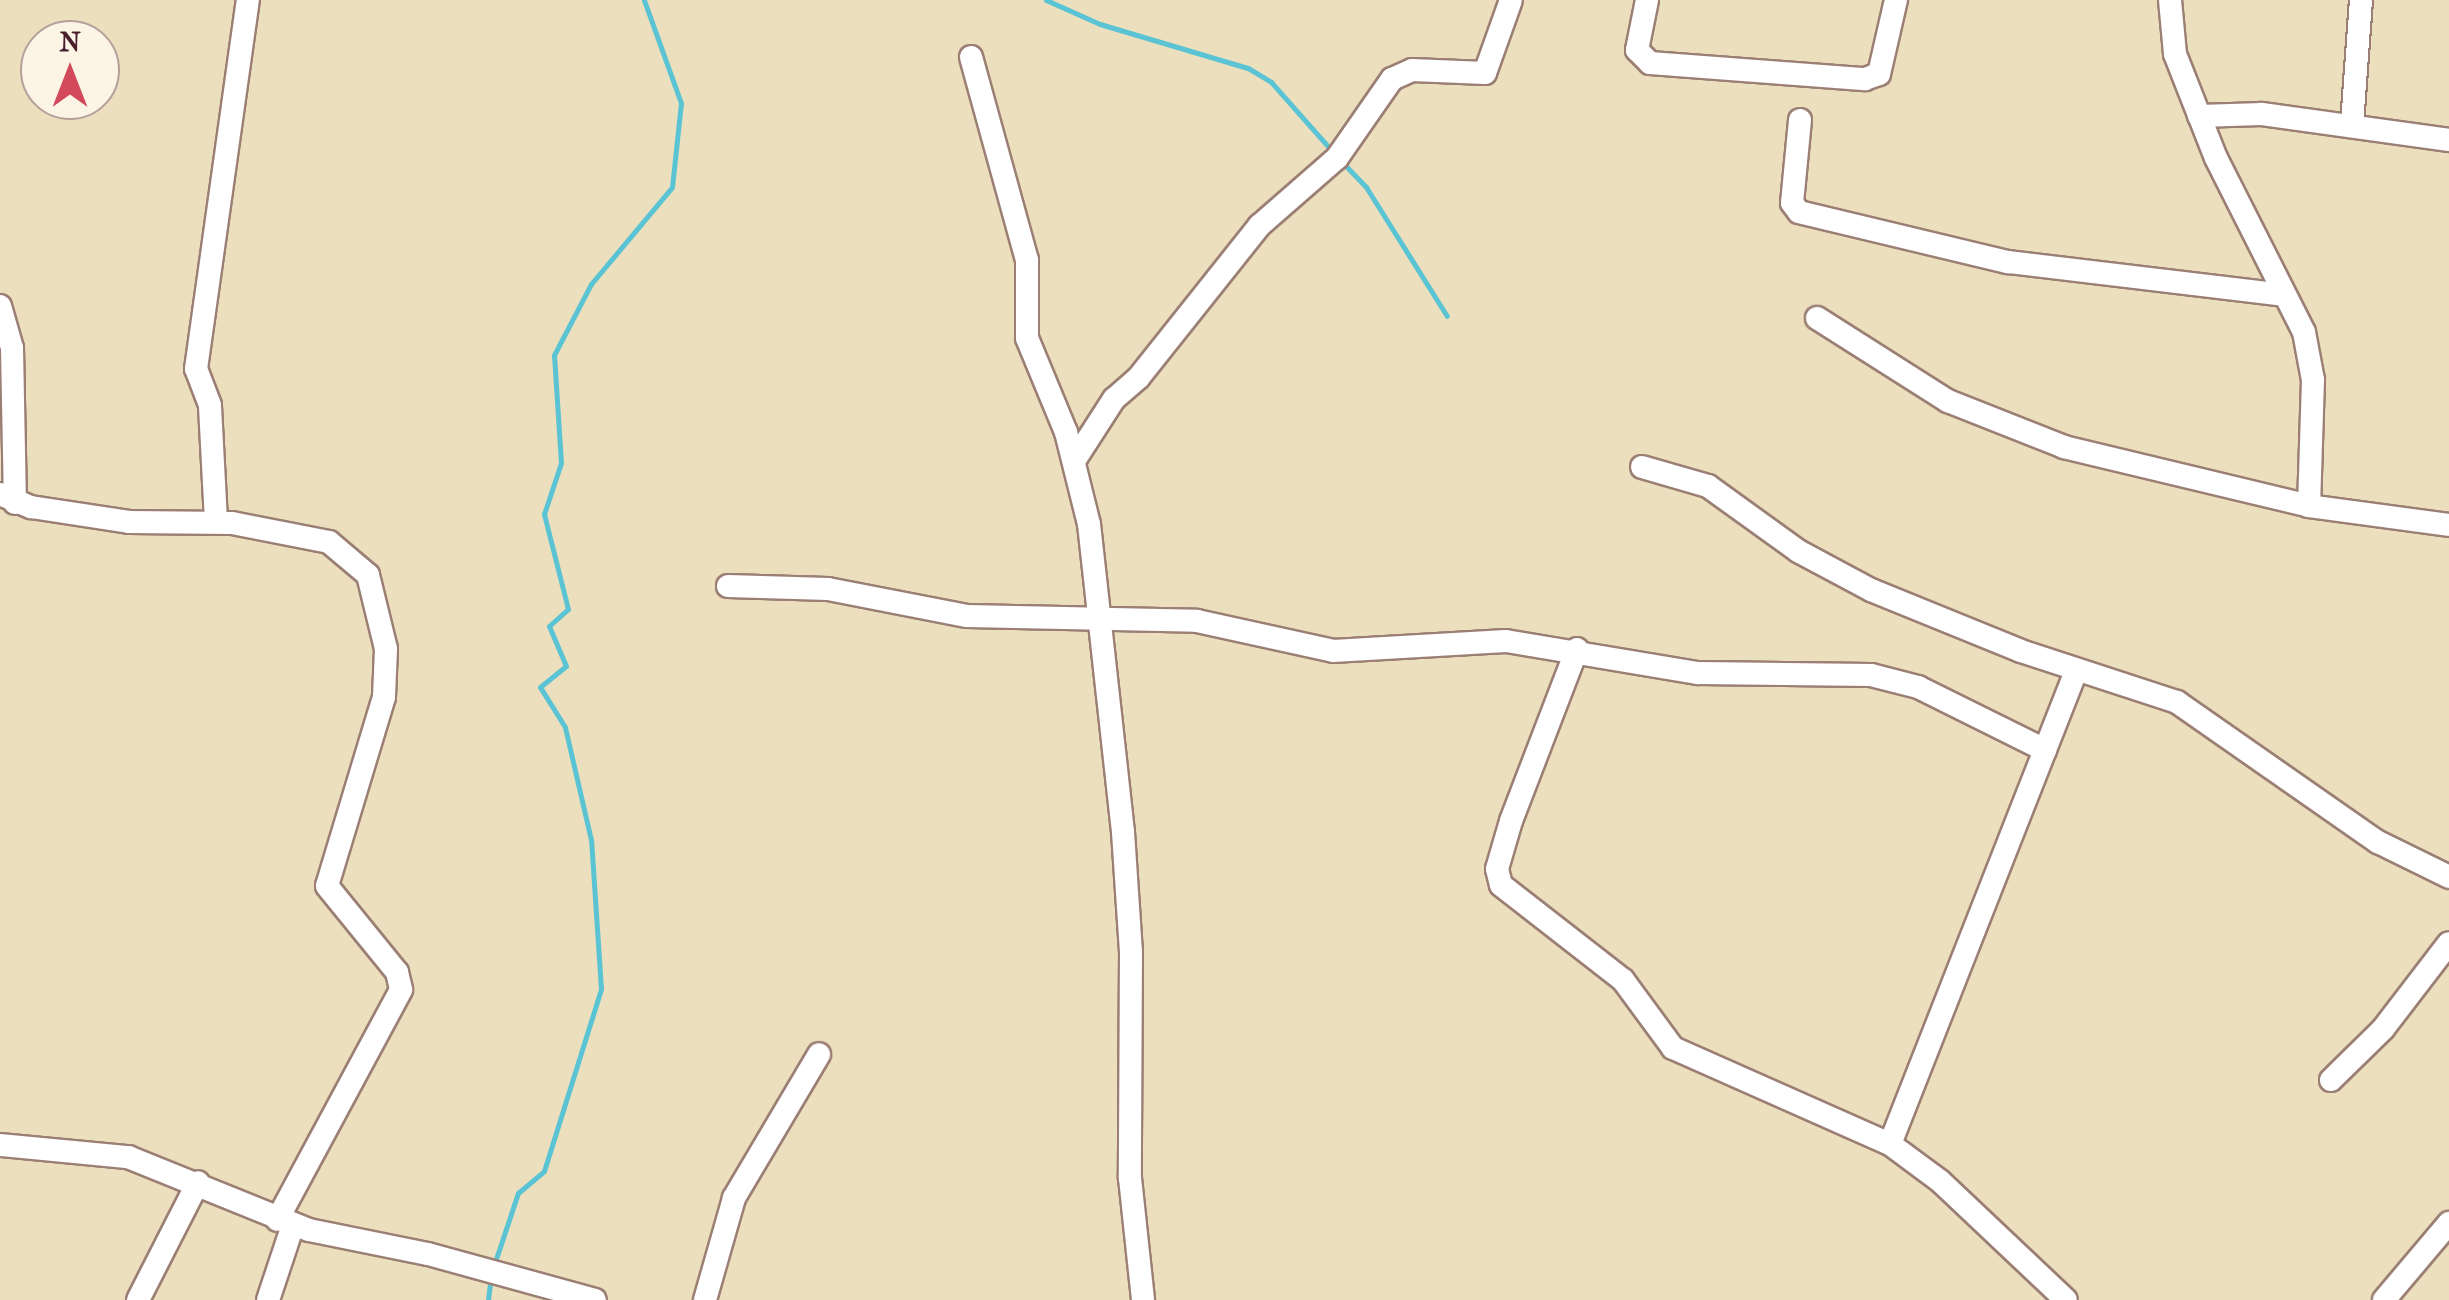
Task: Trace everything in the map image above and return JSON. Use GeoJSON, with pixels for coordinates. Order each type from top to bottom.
{"type":"FeatureCollection","features":[{"type":"Feature","properties":{"kind":"street"},"geometry":{"type":"LineString","coordinates":[[216,521],[210,405],[196,369],[248,0]]}},
{"type":"Feature","properties":{"kind":"street"},"geometry":{"type":"LineString","coordinates":[[1074,461],[1114,398],[1139,377],[1259,226],[1337,158],[1392,79],[1412,70],[1485,73],[1512,0]]}},
{"type":"Feature","properties":{"kind":"street"},"geometry":{"type":"LineString","coordinates":[[1647,0],[1637,50],[1650,63],[1865,80],[1878,74],[1896,0]]}},
{"type":"Feature","properties":{"kind":"street"},"geometry":{"type":"LineString","coordinates":[[2170,0],[2170,33],[2199,116],[2304,332],[2312,380],[2310,506]]}},
{"type":"Feature","properties":{"kind":"street"},"geometry":{"type":"LineString","coordinates":[[2352,125],[2361,0]]}},
{"type":"Feature","properties":{"kind":"street"},"geometry":{"type":"LineString","coordinates":[[971,57],[1027,260],[1028,338],[1074,461],[1090,524],[1131,952],[1130,1178],[1143,1300]]}},
{"type":"Feature","properties":{"kind":"street"},"geometry":{"type":"LineString","coordinates":[[2199,116],[2262,114],[2449,140]]}},
{"type":"Feature","properties":{"kind":"street"},"geometry":{"type":"LineString","coordinates":[[1800,120],[1792,202],[1799,212],[2008,262],[2283,295]]}},
{"type":"Feature","properties":{"kind":"street"},"geometry":{"type":"LineString","coordinates":[[0,306],[12,348],[8,498],[129,522],[216,521],[329,542],[354,559],[368,575],[388,664],[327,886],[397,972],[400,990],[285,1222],[268,1300]]}},
{"type":"Feature","properties":{"kind":"street"},"geometry":{"type":"LineString","coordinates":[[1817,318],[1948,401],[2064,447],[2310,506],[2449,526]]}},
{"type":"Feature","properties":{"kind":"street"},"geometry":{"type":"LineString","coordinates":[[1642,467],[1708,486],[1798,551],[1871,590],[2076,671],[2106,674],[2177,702],[2378,842],[2449,876]]}},
{"type":"Feature","properties":{"kind":"street"},"geometry":{"type":"LineString","coordinates":[[728,586],[807,587],[966,616],[1212,622],[1333,652],[1506,641],[1577,648],[1698,673],[1848,672],[1894,680],[2045,750]]}},
{"type":"Feature","properties":{"kind":"street"},"geometry":{"type":"LineString","coordinates":[[1577,648],[1511,821],[1497,869],[1501,884],[1623,980],[1673,1048],[1890,1144],[1940,1181],[2066,1300]]}},
{"type":"Feature","properties":{"kind":"street"},"geometry":{"type":"LineString","coordinates":[[1890,1144],[2076,671]]}},
{"type":"Feature","properties":{"kind":"street"},"geometry":{"type":"LineString","coordinates":[[2331,1080],[2383,1029],[2449,943]]}},
{"type":"Feature","properties":{"kind":"street"},"geometry":{"type":"LineString","coordinates":[[705,1300],[734,1198],[819,1054]]}},
{"type":"Feature","properties":{"kind":"street"},"geometry":{"type":"LineString","coordinates":[[0,1145],[128,1156],[198,1182],[285,1222],[595,1300]]}},
{"type":"Feature","properties":{"kind":"street"},"geometry":{"type":"LineString","coordinates":[[138,1300],[198,1182]]}},
{"type":"Feature","properties":{"kind":"street"},"geometry":{"type":"LineString","coordinates":[[2384,1300],[2449,1223]]}},
{"type":"Feature","properties":{"kind":"waterway"},"geometry":{"type":"LineString","coordinates":[[494,1265],[518,1193],[544,1171],[601,989],[591,840],[565,727],[540,687],[566,666],[549,626],[568,609],[544,514],[561,463],[554,355],[591,284],[672,187],[681,103],[644,0]]}},
{"type":"Feature","properties":{"kind":"waterway"},"geometry":{"type":"LineString","coordinates":[[1046,0],[1100,24],[1248,68],[1271,82],[1332,151]]}},
{"type":"Feature","properties":{"kind":"waterway"},"geometry":{"type":"LineString","coordinates":[[1342,162],[1366,187],[1447,316]]}},
{"type":"Feature","properties":{"kind":"waterway"},"geometry":{"type":"LineString","coordinates":[[488,1300],[491,1276]]}}]}
